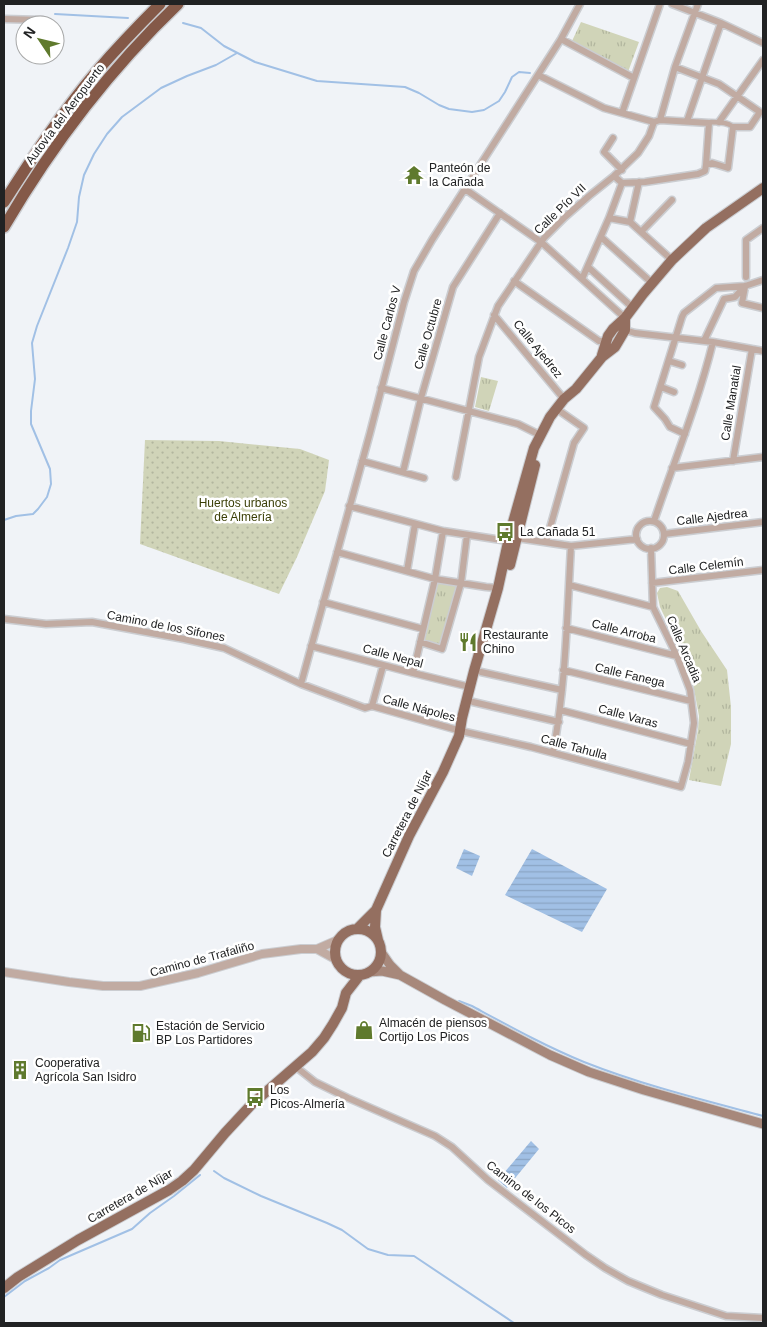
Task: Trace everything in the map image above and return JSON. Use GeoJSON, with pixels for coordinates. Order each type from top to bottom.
{"type":"FeatureCollection","features":[{"type":"Feature","properties":{"kind":"highway","name":"Autovía del Aeropuerto"},"geometry":{"type":"LineString","coordinates":[[4,202],[50,131],[97,70],[160,4]]}},
{"type":"Feature","properties":{"kind":"highway","name":"Autovía del Aeropuerto"},"geometry":{"type":"LineString","coordinates":[[4,227],[34,178],[88,103],[143,39],[178,4]]}},
{"type":"Feature","properties":{"kind":"main road"},"geometry":{"type":"LineString","coordinates":[[622,325],[632,307],[672,260],[706,228],[762,193]]}},
{"type":"Feature","properties":{"kind":"main road","name":"Carretera de Níjar"},"geometry":{"type":"LineString","coordinates":[[357,930],[376,910],[402,851],[452,753],[473,702],[529,462],[540,435],[550,417],[564,399],[576,389],[602,357],[609,344],[613,329],[622,325]]}},
{"type":"Feature","properties":{"kind":"main road","name":"Carretera de Níjar"},"geometry":{"type":"LineString","coordinates":[[460,731],[470,687],[498,588],[539,452],[545,438],[576,389]]}},
{"type":"Feature","properties":{"kind":"main road","name":"Carretera de Níjar"},"geometry":{"type":"LineString","coordinates":[[376,910],[375,927],[378,940]]}},
{"type":"Feature","properties":{"kind":"main road"},"geometry":{"type":"LineString","coordinates":[[365,974],[378,964],[381,952],[378,940],[369,932],[350,931],[340,939],[336,949],[337,960],[343,969],[351,974],[365,974],[382,972],[400,975]]}},
{"type":"Feature","properties":{"kind":"main road"},"geometry":{"type":"LineString","coordinates":[[381,952],[400,975],[550,1055],[589,1072],[644,1090],[763,1124]]}},
{"type":"Feature","properties":{"kind":"main road","name":"Carretera de Níjar"},"geometry":{"type":"LineString","coordinates":[[4,1288],[18,1277],[78,1240],[169,1190],[194,1170],[245,1112],[296,1067],[324,1038],[342,1008],[346,993],[343,969]]}},
{"type":"Feature","properties":{"kind":"main road","name":"Carretera de Níjar"},"geometry":{"type":"LineString","coordinates":[[346,993],[365,974]]}},
{"type":"Feature","properties":{"kind":"street","name":"Calle Carlos V"},"geometry":{"type":"LineString","coordinates":[[301,684],[414,271],[562,39],[580,4]]}},
{"type":"Feature","properties":{"kind":"street"},"geometry":{"type":"LineString","coordinates":[[622,113],[660,4]]}},
{"type":"Feature","properties":{"kind":"street"},"geometry":{"type":"LineString","coordinates":[[672,4],[722,23],[763,43]]}},
{"type":"Feature","properties":{"kind":"street","name":"Calle Pío VII"},"geometry":{"type":"LineString","coordinates":[[456,477],[479,357],[498,306],[541,242],[565,216],[622,170],[638,153],[657,121],[698,4]]}},
{"type":"Feature","properties":{"kind":"street"},"geometry":{"type":"LineString","coordinates":[[687,121],[722,23]]}},
{"type":"Feature","properties":{"kind":"street"},"geometry":{"type":"LineString","coordinates":[[562,39],[634,78]]}},
{"type":"Feature","properties":{"kind":"street"},"geometry":{"type":"LineString","coordinates":[[719,122],[763,60]]}},
{"type":"Feature","properties":{"kind":"street"},"geometry":{"type":"LineString","coordinates":[[538,75],[604,108],[657,121],[719,122],[731,124],[733,127],[750,127],[762,112],[719,84],[675,67]]}},
{"type":"Feature","properties":{"kind":"street"},"geometry":{"type":"LineString","coordinates":[[614,176],[622,183],[698,174],[705,171],[709,123]]}},
{"type":"Feature","properties":{"kind":"street"},"geometry":{"type":"LineString","coordinates":[[706,165],[712,163],[728,168],[733,127]]}},
{"type":"Feature","properties":{"kind":"street"},"geometry":{"type":"LineString","coordinates":[[613,138],[604,152],[622,170]]}},
{"type":"Feature","properties":{"kind":"street"},"geometry":{"type":"LineString","coordinates":[[630,222],[639,182]]}},
{"type":"Feature","properties":{"kind":"street"},"geometry":{"type":"LineString","coordinates":[[582,279],[622,183]]}},
{"type":"Feature","properties":{"kind":"street"},"geometry":{"type":"LineString","coordinates":[[465,189],[541,242],[582,279],[622,325],[634,333],[713,342],[763,351]]}},
{"type":"Feature","properties":{"kind":"street"},"geometry":{"type":"LineString","coordinates":[[641,232],[672,200]]}},
{"type":"Feature","properties":{"kind":"street","name":"Calle Octubre"},"geometry":{"type":"LineString","coordinates":[[403,472],[421,398],[453,287],[500,213]]}},
{"type":"Feature","properties":{"kind":"street"},"geometry":{"type":"LineString","coordinates":[[609,218],[630,222],[672,260]]}},
{"type":"Feature","properties":{"kind":"street"},"geometry":{"type":"LineString","coordinates":[[746,277],[746,240],[763,228]]}},
{"type":"Feature","properties":{"kind":"street"},"geometry":{"type":"LineString","coordinates":[[601,236],[652,283]]}},
{"type":"Feature","properties":{"kind":"street"},"geometry":{"type":"LineString","coordinates":[[588,266],[632,307]]}},
{"type":"Feature","properties":{"kind":"street"},"geometry":{"type":"LineString","coordinates":[[685,434],[670,427],[654,407],[684,313],[716,288],[745,286],[763,280]]}},
{"type":"Feature","properties":{"kind":"street"},"geometry":{"type":"LineString","coordinates":[[514,281],[599,341],[609,344]]}},
{"type":"Feature","properties":{"kind":"street"},"geometry":{"type":"LineString","coordinates":[[745,286],[742,303],[763,308]]}},
{"type":"Feature","properties":{"kind":"street"},"geometry":{"type":"LineString","coordinates":[[704,341],[724,299],[735,297],[745,286]]}},
{"type":"Feature","properties":{"kind":"street","name":"Calle Ajedrez"},"geometry":{"type":"LineString","coordinates":[[494,315],[564,399]]}},
{"type":"Feature","properties":{"kind":"street"},"geometry":{"type":"LineString","coordinates":[[654,521],[685,434],[713,342]]}},
{"type":"Feature","properties":{"kind":"street","name":"Calle Manatial"},"geometry":{"type":"LineString","coordinates":[[733,461],[752,349]]}},
{"type":"Feature","properties":{"kind":"street"},"geometry":{"type":"LineString","coordinates":[[669,361],[682,365]]}},
{"type":"Feature","properties":{"kind":"street"},"geometry":{"type":"LineString","coordinates":[[661,387],[674,392]]}},
{"type":"Feature","properties":{"kind":"street"},"geometry":{"type":"LineString","coordinates":[[381,388],[518,424],[540,435]]}},
{"type":"Feature","properties":{"kind":"street"},"geometry":{"type":"LineString","coordinates":[[546,542],[574,443],[584,428],[561,412]]}},
{"type":"Feature","properties":{"kind":"street"},"geometry":{"type":"LineString","coordinates":[[672,468],[763,457]]}},
{"type":"Feature","properties":{"kind":"street"},"geometry":{"type":"LineString","coordinates":[[362,461],[424,478]]}},
{"type":"Feature","properties":{"kind":"street"},"geometry":{"type":"LineString","coordinates":[[349,506],[414,524],[468,535],[572,546],[637,539]]}},
{"type":"Feature","properties":{"kind":"street"},"geometry":{"type":"LineString","coordinates":[[654,521],[661,526],[664,534],[662,542],[652,548],[642,546],[637,539],[637,529],[640,525],[654,521]]}},
{"type":"Feature","properties":{"kind":"street","name":"Calle Ajedrea"},"geometry":{"type":"LineString","coordinates":[[664,534],[763,522]]}},
{"type":"Feature","properties":{"kind":"street"},"geometry":{"type":"LineString","coordinates":[[407,571],[414,524]]}},
{"type":"Feature","properties":{"kind":"street"},"geometry":{"type":"LineString","coordinates":[[412,673],[436,579],[443,531]]}},
{"type":"Feature","properties":{"kind":"street"},"geometry":{"type":"LineString","coordinates":[[420,642],[442,649],[461,583],[468,535]]}},
{"type":"Feature","properties":{"kind":"street"},"geometry":{"type":"LineString","coordinates":[[553,752],[559,722],[562,690],[572,546]]}},
{"type":"Feature","properties":{"kind":"street","name":"Calle Arcadia"},"geometry":{"type":"LineString","coordinates":[[652,548],[654,607],[677,656],[690,690],[694,723],[688,762],[681,787]]}},
{"type":"Feature","properties":{"kind":"street"},"geometry":{"type":"LineString","coordinates":[[337,552],[436,579],[498,588]]}},
{"type":"Feature","properties":{"kind":"street","name":"Calle Celemín"},"geometry":{"type":"LineString","coordinates":[[652,583],[763,570]]}},
{"type":"Feature","properties":{"kind":"street"},"geometry":{"type":"LineString","coordinates":[[569,585],[654,607]]}},
{"type":"Feature","properties":{"kind":"street"},"geometry":{"type":"LineString","coordinates":[[323,602],[423,629]]}},
{"type":"Feature","properties":{"kind":"street","name":"Camino de los Sifones"},"geometry":{"type":"LineString","coordinates":[[4,619],[46,624],[92,622],[200,642],[224,648],[301,684],[365,708],[372,706]]}},
{"type":"Feature","properties":{"kind":"street","name":"Calle Arroba"},"geometry":{"type":"LineString","coordinates":[[566,628],[677,656]]}},
{"type":"Feature","properties":{"kind":"street","name":"Calle Nepal"},"geometry":{"type":"LineString","coordinates":[[311,646],[470,687]]}},
{"type":"Feature","properties":{"kind":"street"},"geometry":{"type":"LineString","coordinates":[[372,706],[383,666]]}},
{"type":"Feature","properties":{"kind":"street","name":"Calle Fanega"},"geometry":{"type":"LineString","coordinates":[[563,670],[691,701]]}},
{"type":"Feature","properties":{"kind":"street"},"geometry":{"type":"LineString","coordinates":[[481,672],[562,690]]}},
{"type":"Feature","properties":{"kind":"street"},"geometry":{"type":"LineString","coordinates":[[473,702],[559,722]]}},
{"type":"Feature","properties":{"kind":"street","name":"Calle Nápoles"},"geometry":{"type":"LineString","coordinates":[[372,706],[460,731]]}},
{"type":"Feature","properties":{"kind":"street","name":"Calle Varas"},"geometry":{"type":"LineString","coordinates":[[560,710],[691,744]]}},
{"type":"Feature","properties":{"kind":"street","name":"Calle Tahulla"},"geometry":{"type":"LineString","coordinates":[[460,731],[553,752],[681,787]]}},
{"type":"Feature","properties":{"kind":"street","name":"Camino de Trafaliño"},"geometry":{"type":"LineString","coordinates":[[317,950],[340,939]]}},
{"type":"Feature","properties":{"kind":"street","name":"Camino de Trafaliño"},"geometry":{"type":"LineString","coordinates":[[4,972],[94,985],[140,986],[198,973],[262,954],[302,949],[317,950],[337,960]]}},
{"type":"Feature","properties":{"kind":"street","name":"Camino de los Picos"},"geometry":{"type":"LineString","coordinates":[[296,1067],[315,1082],[435,1136],[452,1146],[488,1180],[579,1250],[628,1281],[662,1295],[726,1316],[763,1318]]}},
{"type":"Feature","properties":{"kind":"green space"},"geometry":{"type":"Polygon","coordinates":[[[581,22],[639,42],[628,72],[572,41],[581,22]]]}},
{"type":"Feature","properties":{"kind":"green space"},"geometry":{"type":"Polygon","coordinates":[[[481,377],[498,381],[489,411],[475,407],[481,377]]]}},
{"type":"Feature","properties":{"kind":"green space","name":"Huertos urbanos de Almería"},"geometry":{"type":"Polygon","coordinates":[[[145,440],[219,441],[300,449],[329,460],[325,491],[279,594],[140,544],[145,440]]]}},
{"type":"Feature","properties":{"kind":"green space"},"geometry":{"type":"Polygon","coordinates":[[[435,579],[461,583],[442,649],[420,642],[435,579]]]}},
{"type":"Feature","properties":{"kind":"green space"},"geometry":{"type":"Polygon","coordinates":[[[667,587],[678,591],[701,631],[727,670],[731,707],[731,744],[721,786],[689,780],[699,716],[693,684],[681,651],[660,607],[657,593],[660,588],[667,587]]]}},
{"type":"Feature","properties":{"kind":"water"},"geometry":{"type":"Polygon","coordinates":[[[464,849],[480,856],[472,876],[456,868],[464,849]]]}},
{"type":"Feature","properties":{"kind":"water"},"geometry":{"type":"Polygon","coordinates":[[[532,849],[607,889],[582,932],[505,895],[532,849]]]}},
{"type":"Feature","properties":{"kind":"water"},"geometry":{"type":"Polygon","coordinates":[[[531,1141],[539,1149],[507,1188],[498,1180],[531,1141]]]}},
{"type":"Feature","properties":{"kind":"waterway"},"geometry":{"type":"LineString","coordinates":[[55,14],[128,18]]}},
{"type":"Feature","properties":{"kind":"waterway"},"geometry":{"type":"LineString","coordinates":[[183,23],[201,28],[224,46],[255,62],[317,81],[405,87],[449,109],[472,112],[484,110],[499,101],[512,77],[519,72],[530,73]]}},
{"type":"Feature","properties":{"kind":"waterway"},"geometry":{"type":"LineString","coordinates":[[4,520],[33,514],[47,497],[51,484],[50,469],[31,424],[35,379],[32,343],[77,222],[79,197],[84,175],[94,154],[107,134],[122,117],[161,88],[216,65],[237,53]]}},
{"type":"Feature","properties":{"kind":"waterway"},"geometry":{"type":"LineString","coordinates":[[459,1001],[541,1043],[584,1062],[650,1085],[763,1116]]}},
{"type":"Feature","properties":{"kind":"waterway"},"geometry":{"type":"LineString","coordinates":[[214,1171],[261,1196],[342,1230],[368,1249],[388,1255],[414,1256],[514,1323]]}},
{"type":"Feature","properties":{"kind":"waterway"},"geometry":{"type":"LineString","coordinates":[[4,1297],[25,1281],[60,1260],[132,1229],[200,1175]]}},
{"type":"Feature","properties":{"kind":"place","name":"Panteón de la Cañada"},"geometry":{"type":"Point","coordinates":[414,175]}},
{"type":"Feature","properties":{"kind":"place","name":"La Cañada 51"},"geometry":{"type":"Point","coordinates":[505,532]}},
{"type":"Feature","properties":{"kind":"place","name":"Restaurante Chino"},"geometry":{"type":"Point","coordinates":[468,642]}},
{"type":"Feature","properties":{"kind":"place","name":"Almacén de piensos Cortijo Los Picos"},"geometry":{"type":"Point","coordinates":[364,1030]}},
{"type":"Feature","properties":{"kind":"place","name":"Estación de Servicio BP Los Partidores"},"geometry":{"type":"Point","coordinates":[141,1033]}},
{"type":"Feature","properties":{"kind":"place","name":"Cooperativa Agrícola San Isidro"},"geometry":{"type":"Point","coordinates":[20,1070]}},
{"type":"Feature","properties":{"kind":"place","name":"Los Picos-Almería"},"geometry":{"type":"Point","coordinates":[255,1097]}}]}
